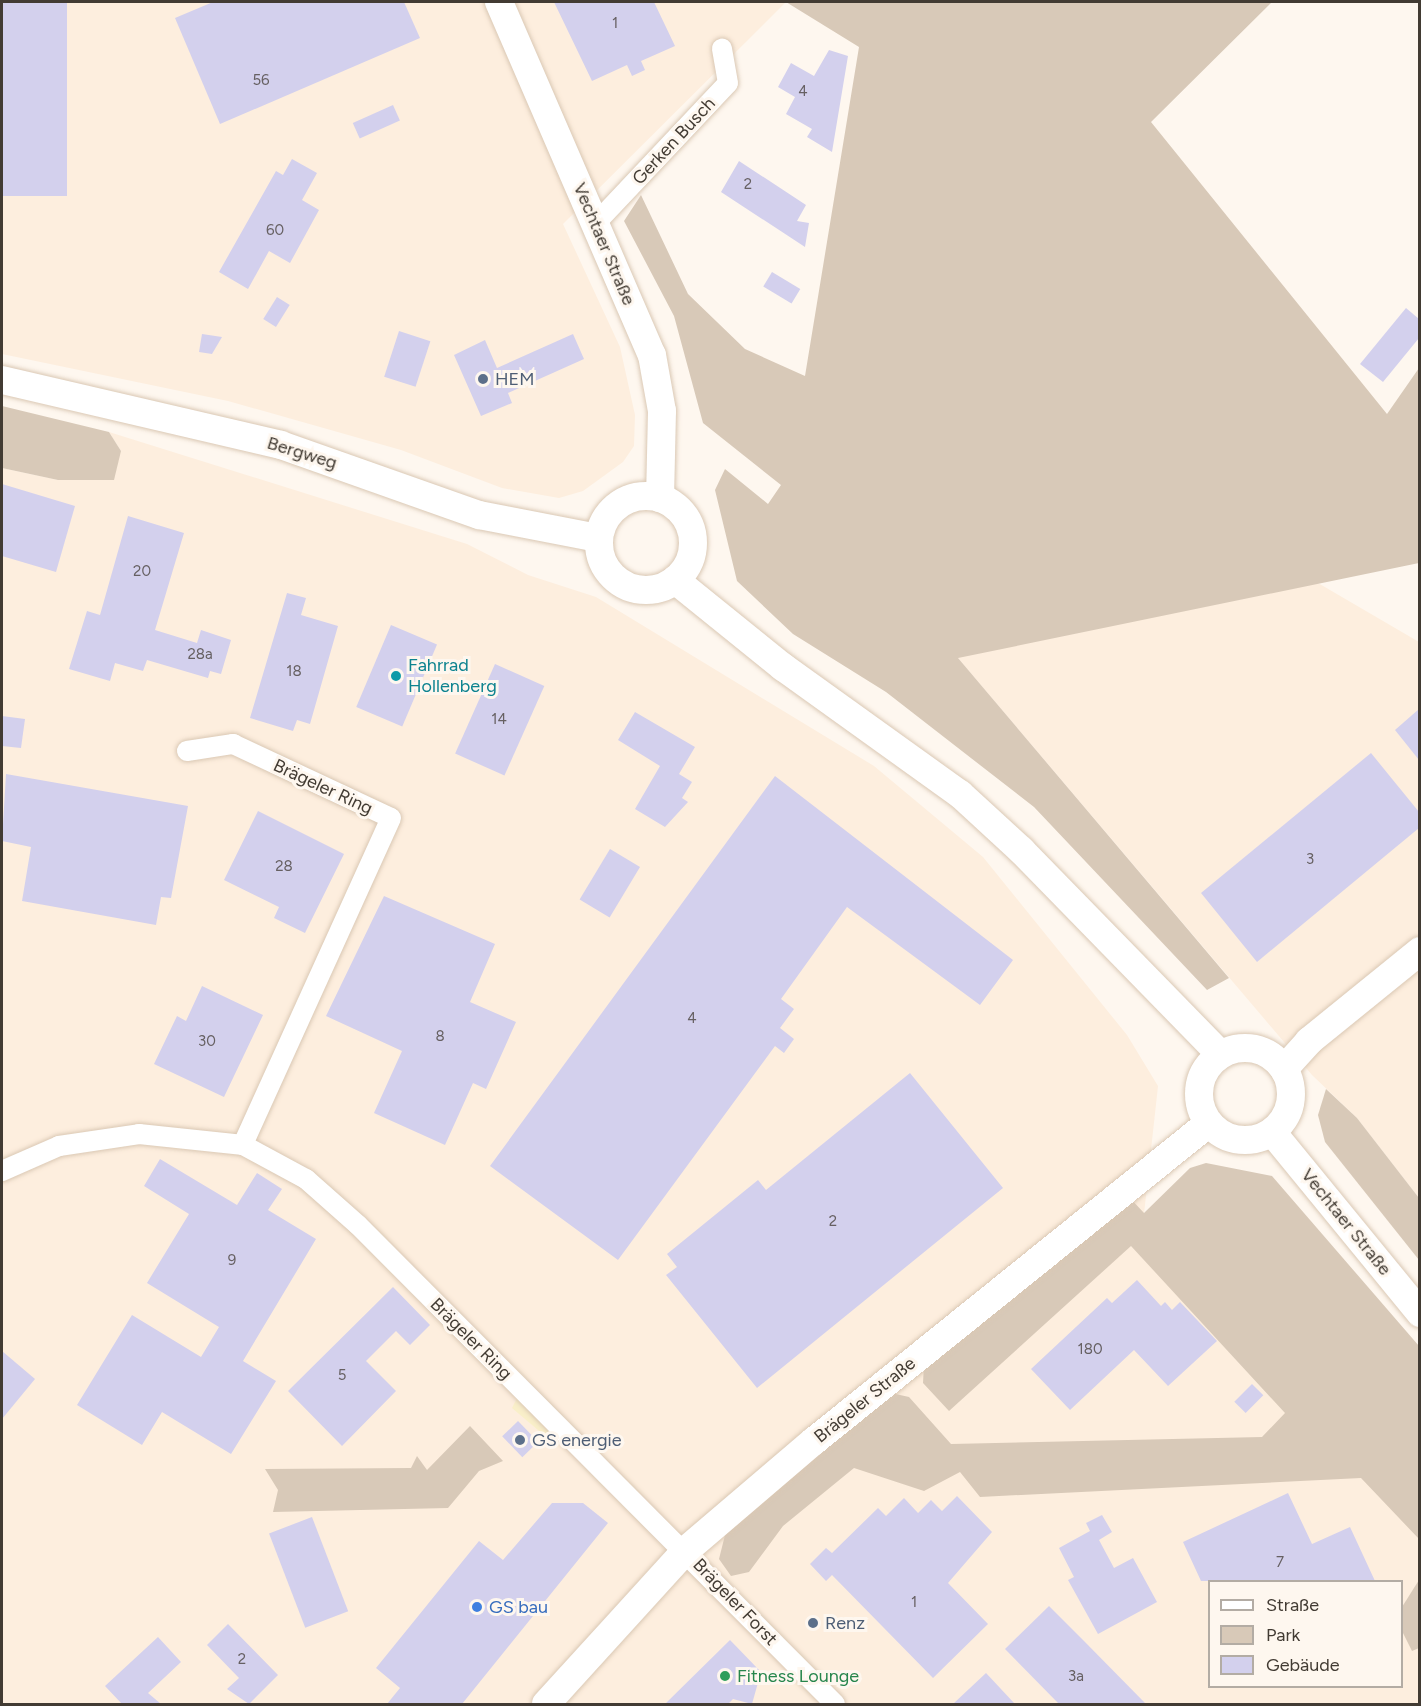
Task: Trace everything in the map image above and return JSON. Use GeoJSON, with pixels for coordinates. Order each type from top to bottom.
{"type":"FeatureCollection","features":[{"type":"Feature","properties":{"kind":"main road","name":"Vechtaer Straße"},"geometry":{"type":"LineString","coordinates":[[499,2],[652,355],[662,411],[660,498]]}},
{"type":"Feature","properties":{"kind":"main road","name":"Bergweg"},"geometry":{"type":"LineString","coordinates":[[2,380],[270,442],[479,515],[598,538]]}},
{"type":"Feature","properties":{"kind":"main road"},"geometry":{"type":"LineString","coordinates":[[660,498],[673,504],[690,526],[691,555],[675,580],[650,590],[623,585],[604,565],[598,538],[619,503],[660,498]]}},
{"type":"Feature","properties":{"kind":"main road"},"geometry":{"type":"LineString","coordinates":[[675,580],[783,667],[960,794],[1021,850],[1220,1054]]}},
{"type":"Feature","properties":{"kind":"main road"},"geometry":{"type":"LineString","coordinates":[[1284,1069],[1309,1041],[1419,951]]}},
{"type":"Feature","properties":{"kind":"main road"},"geometry":{"type":"LineString","coordinates":[[1254,1048],[1284,1069],[1291,1104],[1272,1132],[1241,1140],[1209,1123],[1200,1087],[1220,1054],[1254,1048]]}},
{"type":"Feature","properties":{"kind":"main road","name":"Brägeler Straße"},"geometry":{"type":"LineString","coordinates":[[546,1704],[685,1551],[1209,1123]]}},
{"type":"Feature","properties":{"kind":"main road","name":"Vechtaer Straße"},"geometry":{"type":"LineString","coordinates":[[1272,1132],[1419,1312]]}},
{"type":"Feature","properties":{"kind":"street","name":"Gerken Busch"},"geometry":{"type":"LineString","coordinates":[[596,223],[728,83],[722,49]]}},
{"type":"Feature","properties":{"kind":"street","name":"Brägeler Ring"},"geometry":{"type":"LineString","coordinates":[[187,751],[233,744],[391,818],[243,1145]]}},
{"type":"Feature","properties":{"kind":"street","name":"Brägeler Ring"},"geometry":{"type":"LineString","coordinates":[[2,1171],[59,1146],[139,1134],[243,1145],[306,1179],[358,1225],[685,1551]]}},
{"type":"Feature","properties":{"kind":"street","name":"Brägeler Forst"},"geometry":{"type":"LineString","coordinates":[[685,1551],[835,1704]]}},
{"type":"Feature","properties":{"kind":"shaded area"},"geometry":{"type":"Polygon","coordinates":[[[2,2],[786,2],[563,224],[620,347],[635,415],[634,446],[623,462],[583,491],[559,498],[502,488],[401,450],[228,401],[2,354],[2,2]]]}},
{"type":"Feature","properties":{"kind":"shaded area"},"geometry":{"type":"Polygon","coordinates":[[[109,432],[467,544],[528,575],[596,597],[874,766],[983,857],[1127,1035],[1158,1086],[1144,1214],[1419,1506],[1419,1704],[2,1704],[2,468],[58,480],[121,451],[109,432]]]}},
{"type":"Feature","properties":{"kind":"shaded area"},"geometry":{"type":"Polygon","coordinates":[[[1318,583],[1419,642],[1419,1198],[1357,1118],[1312,1075],[957,657],[1318,583]]]}},
{"type":"Feature","properties":{"kind":"green space"},"geometry":{"type":"Polygon","coordinates":[[[786,2],[1272,2],[1151,122],[1387,414],[1419,368],[1419,563],[958,658],[1229,978],[1207,990],[1034,807],[886,692],[793,634],[737,581],[715,490],[725,469],[768,504],[781,485],[703,423],[674,316],[624,221],[641,195],[688,294],[745,349],[805,376],[859,47],[786,2]]]}},
{"type":"Feature","properties":{"kind":"green space"},"geometry":{"type":"Polygon","coordinates":[[[2,406],[109,432],[121,451],[114,480],[58,480],[2,468],[2,406]]]}},
{"type":"Feature","properties":{"kind":"green space"},"geometry":{"type":"Polygon","coordinates":[[[1326,1089],[1357,1118],[1419,1198],[1419,1260],[1325,1142],[1318,1115],[1326,1089]]]}},
{"type":"Feature","properties":{"kind":"green space"},"geometry":{"type":"Polygon","coordinates":[[[1206,1163],[1272,1176],[1419,1346],[1419,1539],[1361,1478],[980,1497],[960,1472],[924,1491],[854,1468],[783,1526],[749,1572],[731,1576],[719,1559],[726,1531],[891,1393],[909,1397],[951,1444],[1262,1437],[1285,1413],[1131,1246],[949,1411],[923,1383],[924,1364],[1130,1198],[1144,1213],[1190,1168],[1206,1163]]]}},
{"type":"Feature","properties":{"kind":"green space"},"geometry":{"type":"Polygon","coordinates":[[[470,1426],[503,1461],[479,1471],[448,1508],[273,1512],[278,1490],[265,1469],[411,1468],[417,1456],[427,1470],[470,1426]]]}},
{"type":"Feature","properties":{"kind":"green space"},"geometry":{"type":"Polygon","coordinates":[[[1419,1580],[1419,1648],[1412,1651],[1403,1633],[1403,1605],[1419,1580]]]}},
{"type":"Feature","properties":{"kind":"sand"},"geometry":{"type":"Polygon","coordinates":[[[517,1398],[558,1441],[558,1447],[512,1408],[517,1398]]]}},
{"type":"Feature","properties":{"kind":"building"},"geometry":{"type":"Polygon","coordinates":[[[2,2],[67,2],[67,196],[2,196],[2,2]]]}},
{"type":"Feature","properties":{"kind":"building"},"geometry":{"type":"Polygon","coordinates":[[[213,2],[404,2],[420,38],[220,124],[175,18],[213,2]]]}},
{"type":"Feature","properties":{"kind":"building"},"geometry":{"type":"Polygon","coordinates":[[[554,2],[654,2],[675,46],[641,61],[645,70],[632,76],[627,65],[592,81],[554,2]]]}},
{"type":"Feature","properties":{"kind":"building"},"geometry":{"type":"Polygon","coordinates":[[[829,50],[848,56],[832,152],[807,137],[812,129],[786,114],[795,97],[778,87],[791,63],[814,76],[829,50]]]}},
{"type":"Feature","properties":{"kind":"building"},"geometry":{"type":"Polygon","coordinates":[[[393,105],[400,121],[360,138],[353,123],[393,105]]]}},
{"type":"Feature","properties":{"kind":"building"},"geometry":{"type":"Polygon","coordinates":[[[292,159],[317,173],[302,200],[319,210],[290,263],[269,251],[248,289],[219,272],[276,171],[283,175],[292,159]]]}},
{"type":"Feature","properties":{"kind":"building"},"geometry":{"type":"Polygon","coordinates":[[[739,161],[806,205],[797,221],[809,223],[805,247],[721,192],[739,161]]]}},
{"type":"Feature","properties":{"kind":"building"},"geometry":{"type":"Polygon","coordinates":[[[772,272],[800,289],[792,304],[763,287],[772,272]]]}},
{"type":"Feature","properties":{"kind":"building"},"geometry":{"type":"Polygon","coordinates":[[[277,297],[290,305],[276,327],[263,319],[277,297]]]}},
{"type":"Feature","properties":{"kind":"building"},"geometry":{"type":"Polygon","coordinates":[[[1406,308],[1419,319],[1419,338],[1383,382],[1360,364],[1406,308]]]}},
{"type":"Feature","properties":{"kind":"building"},"geometry":{"type":"Polygon","coordinates":[[[399,331],[430,341],[416,387],[384,377],[399,331]]]}},
{"type":"Feature","properties":{"kind":"building"},"geometry":{"type":"Polygon","coordinates":[[[202,334],[222,337],[212,354],[199,352],[202,334]]]}},
{"type":"Feature","properties":{"kind":"building"},"geometry":{"type":"Polygon","coordinates":[[[573,334],[584,359],[508,393],[512,403],[481,416],[454,355],[485,340],[497,368],[573,334]]]}},
{"type":"Feature","properties":{"kind":"building"},"geometry":{"type":"Polygon","coordinates":[[[2,484],[75,506],[56,572],[2,556],[2,484]]]}},
{"type":"Feature","properties":{"kind":"building"},"geometry":{"type":"Polygon","coordinates":[[[128,516],[184,533],[155,630],[197,643],[201,630],[231,640],[221,674],[210,671],[208,678],[147,660],[143,671],[115,663],[110,681],[69,669],[87,611],[100,615],[128,516]]]}},
{"type":"Feature","properties":{"kind":"building"},"geometry":{"type":"Polygon","coordinates":[[[287,593],[306,598],[301,615],[338,626],[310,724],[297,720],[293,731],[250,718],[287,593]]]}},
{"type":"Feature","properties":{"kind":"building","name":"Fahrrad Hollenberg"},"geometry":{"type":"Polygon","coordinates":[[[391,625],[437,645],[402,726],[356,707],[391,625]]]}},
{"type":"Feature","properties":{"kind":"building"},"geometry":{"type":"Polygon","coordinates":[[[495,664],[544,686],[504,775],[455,754],[495,664]]]}},
{"type":"Feature","properties":{"kind":"building"},"geometry":{"type":"Polygon","coordinates":[[[1419,709],[1419,760],[1395,730],[1419,709]]]}},
{"type":"Feature","properties":{"kind":"building"},"geometry":{"type":"Polygon","coordinates":[[[635,712],[695,747],[679,774],[692,782],[682,798],[688,802],[665,827],[635,809],[660,766],[618,740],[635,712]]]}},
{"type":"Feature","properties":{"kind":"building"},"geometry":{"type":"Polygon","coordinates":[[[2,716],[25,719],[21,748],[2,746],[2,716]]]}},
{"type":"Feature","properties":{"kind":"building"},"geometry":{"type":"Polygon","coordinates":[[[1371,753],[1419,812],[1419,828],[1257,962],[1201,893],[1371,753]]]}},
{"type":"Feature","properties":{"kind":"building"},"geometry":{"type":"Polygon","coordinates":[[[6,774],[188,806],[171,898],[161,897],[156,925],[22,901],[31,847],[2,841],[6,774]]]}},
{"type":"Feature","properties":{"kind":"building"},"geometry":{"type":"Polygon","coordinates":[[[775,776],[1013,960],[980,1005],[847,907],[781,999],[794,1009],[780,1028],[794,1039],[784,1053],[775,1046],[618,1260],[490,1166],[775,776]]]}},
{"type":"Feature","properties":{"kind":"building"},"geometry":{"type":"Polygon","coordinates":[[[258,811],[344,854],[305,933],[274,918],[279,907],[224,880],[258,811]]]}},
{"type":"Feature","properties":{"kind":"building"},"geometry":{"type":"Polygon","coordinates":[[[610,849],[640,867],[610,918],[580,900],[610,849]]]}},
{"type":"Feature","properties":{"kind":"building"},"geometry":{"type":"Polygon","coordinates":[[[384,896],[495,944],[470,1002],[516,1022],[486,1089],[473,1083],[445,1145],[374,1113],[402,1051],[326,1016],[384,896]]]}},
{"type":"Feature","properties":{"kind":"building"},"geometry":{"type":"Polygon","coordinates":[[[202,986],[263,1015],[224,1097],[154,1064],[177,1016],[186,1021],[202,986]]]}},
{"type":"Feature","properties":{"kind":"building"},"geometry":{"type":"Polygon","coordinates":[[[910,1073],[1003,1188],[757,1388],[666,1275],[677,1267],[667,1254],[758,1180],[766,1190],[910,1073]]]}},
{"type":"Feature","properties":{"kind":"building"},"geometry":{"type":"Polygon","coordinates":[[[160,1159],[237,1205],[257,1173],[282,1189],[268,1210],[316,1239],[243,1361],[276,1381],[231,1454],[162,1412],[142,1445],[77,1405],[132,1315],[201,1357],[219,1327],[147,1283],[189,1214],[144,1186],[160,1159]]]}},
{"type":"Feature","properties":{"kind":"building"},"geometry":{"type":"Polygon","coordinates":[[[1137,1280],[1161,1306],[1165,1302],[1172,1310],[1180,1302],[1217,1341],[1168,1386],[1134,1350],[1070,1410],[1031,1369],[1107,1298],[1112,1303],[1137,1280]]]}},
{"type":"Feature","properties":{"kind":"building"},"geometry":{"type":"Polygon","coordinates":[[[393,1287],[430,1325],[410,1345],[396,1331],[366,1361],[396,1391],[342,1446],[288,1391],[393,1287]]]}},
{"type":"Feature","properties":{"kind":"building"},"geometry":{"type":"Polygon","coordinates":[[[2,1351],[35,1379],[2,1419],[2,1351]]]}},
{"type":"Feature","properties":{"kind":"building"},"geometry":{"type":"Polygon","coordinates":[[[1252,1384],[1263,1395],[1246,1413],[1234,1402],[1252,1384]]]}},
{"type":"Feature","properties":{"kind":"building"},"geometry":{"type":"Polygon","coordinates":[[[518,1421],[538,1442],[522,1457],[502,1436],[518,1421]]]}},
{"type":"Feature","properties":{"kind":"building"},"geometry":{"type":"Polygon","coordinates":[[[1288,1493],[1312,1544],[1350,1527],[1375,1580],[1201,1581],[1183,1542],[1288,1493]]]}},
{"type":"Feature","properties":{"kind":"building"},"geometry":{"type":"Polygon","coordinates":[[[957,1496],[992,1532],[948,1583],[988,1624],[933,1678],[832,1575],[826,1581],[810,1564],[826,1548],[832,1553],[878,1508],[886,1516],[904,1498],[918,1513],[931,1500],[942,1511],[957,1496]]]}},
{"type":"Feature","properties":{"kind":"building"},"geometry":{"type":"Polygon","coordinates":[[[552,1503],[583,1503],[608,1523],[462,1704],[387,1704],[400,1688],[376,1668],[479,1541],[503,1560],[552,1503]]]}},
{"type":"Feature","properties":{"kind":"building"},"geometry":{"type":"Polygon","coordinates":[[[1102,1515],[1112,1532],[1099,1540],[1114,1568],[1133,1558],[1157,1602],[1098,1634],[1068,1580],[1074,1577],[1059,1548],[1090,1531],[1086,1523],[1102,1515]]]}},
{"type":"Feature","properties":{"kind":"building"},"geometry":{"type":"Polygon","coordinates":[[[312,1517],[348,1611],[305,1628],[269,1533],[312,1517]]]}},
{"type":"Feature","properties":{"kind":"building"},"geometry":{"type":"Polygon","coordinates":[[[1049,1606],[1146,1704],[1059,1704],[1005,1649],[1049,1606]]]}},
{"type":"Feature","properties":{"kind":"building"},"geometry":{"type":"Polygon","coordinates":[[[228,1624],[278,1675],[249,1704],[227,1689],[239,1678],[207,1645],[228,1624]]]}},
{"type":"Feature","properties":{"kind":"building"},"geometry":{"type":"Polygon","coordinates":[[[158,1637],[181,1662],[148,1693],[161,1704],[122,1704],[105,1686],[158,1637]]]}},
{"type":"Feature","properties":{"kind":"building","name":"Fitness Lounge"},"geometry":{"type":"Polygon","coordinates":[[[730,1640],[761,1672],[752,1704],[733,1699],[728,1704],[665,1704],[730,1640]]]}},
{"type":"Feature","properties":{"kind":"building"},"geometry":{"type":"Polygon","coordinates":[[[986,1673],[1015,1704],[953,1704],[986,1673]]]}},
{"type":"Feature","properties":{"kind":"place","name":"HEM"},"geometry":{"type":"Point","coordinates":[483,379]}},
{"type":"Feature","properties":{"kind":"place","name":"Fahrrad Hollenberg"},"geometry":{"type":"Point","coordinates":[396,676]}},
{"type":"Feature","properties":{"kind":"place","name":"GS energie"},"geometry":{"type":"Point","coordinates":[520,1440]}},
{"type":"Feature","properties":{"kind":"place","name":"GS bau"},"geometry":{"type":"Point","coordinates":[477,1607]}},
{"type":"Feature","properties":{"kind":"place","name":"Renz"},"geometry":{"type":"Point","coordinates":[813,1623]}},
{"type":"Feature","properties":{"kind":"place","name":"Fitness Lounge"},"geometry":{"type":"Point","coordinates":[725,1676]}}]}
